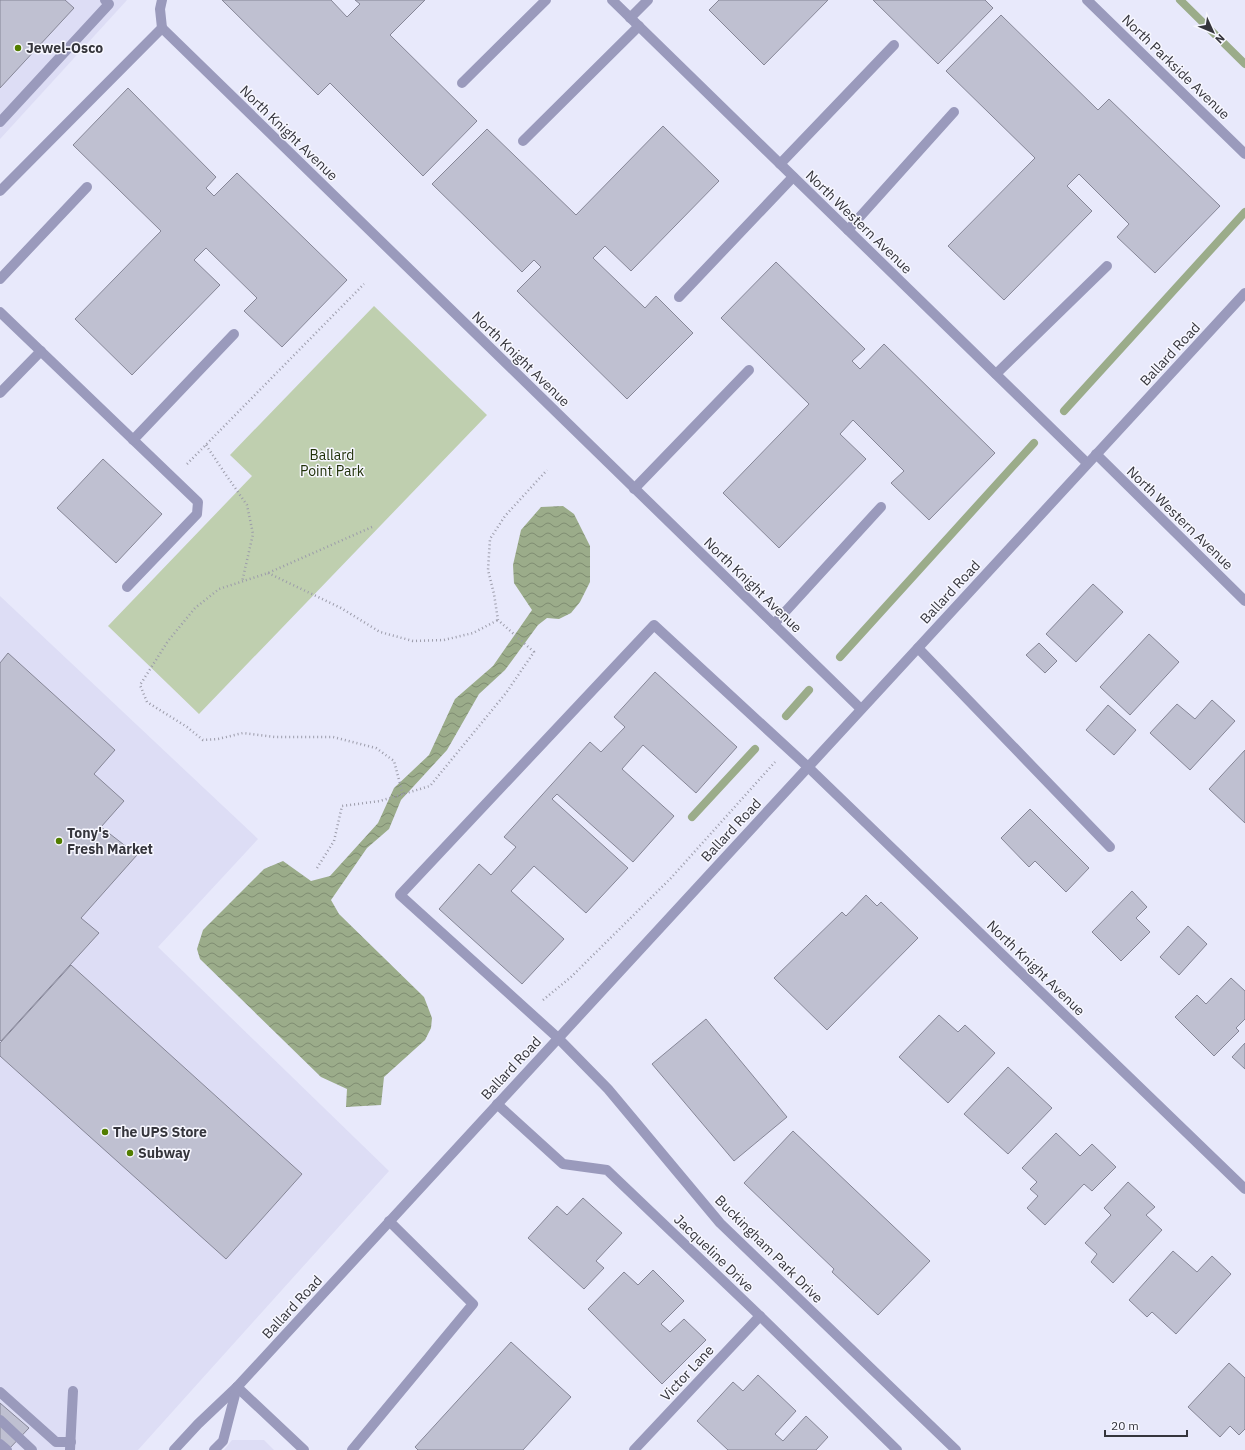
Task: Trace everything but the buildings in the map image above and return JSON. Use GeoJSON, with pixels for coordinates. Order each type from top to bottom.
{"type":"FeatureCollection","features":[{"type":"Feature","properties":{"kind":"street"},"geometry":{"type":"LineString","coordinates":[[0,122],[109,4],[105,0]]}},
{"type":"Feature","properties":{"kind":"street"},"geometry":{"type":"LineString","coordinates":[[0,191],[162,28],[160,8],[162,0]]}},
{"type":"Feature","properties":{"kind":"street"},"geometry":{"type":"LineString","coordinates":[[462,83],[546,0]]}},
{"type":"Feature","properties":{"kind":"street","name":"North Western Avenue"},"geometry":{"type":"LineString","coordinates":[[612,0],[1087,463]]}},
{"type":"Feature","properties":{"kind":"street"},"geometry":{"type":"LineString","coordinates":[[630,18],[648,0]]}},
{"type":"Feature","properties":{"kind":"street","name":"North Parkside Avenue"},"geometry":{"type":"LineString","coordinates":[[1087,0],[1245,154]]}},
{"type":"Feature","properties":{"kind":"street"},"geometry":{"type":"LineString","coordinates":[[523,141],[639,26]]}},
{"type":"Feature","properties":{"kind":"street","name":"North Knight Avenue"},"geometry":{"type":"LineString","coordinates":[[162,28],[861,709]]}},
{"type":"Feature","properties":{"kind":"street"},"geometry":{"type":"LineString","coordinates":[[780,164],[894,46]]}},
{"type":"Feature","properties":{"kind":"street"},"geometry":{"type":"LineString","coordinates":[[848,230],[954,112]]}},
{"type":"Feature","properties":{"kind":"street"},"geometry":{"type":"LineString","coordinates":[[679,297],[794,177]]}},
{"type":"Feature","properties":{"kind":"street"},"geometry":{"type":"LineString","coordinates":[[0,279],[88,187]]}},
{"type":"Feature","properties":{"kind":"street"},"geometry":{"type":"LineString","coordinates":[[996,374],[1107,266]]}},
{"type":"Feature","properties":{"kind":"street","name":"Ballard Road"},"geometry":{"type":"LineString","coordinates":[[174,1450],[198,1424],[237,1387],[1245,293]]}},
{"type":"Feature","properties":{"kind":"street"},"geometry":{"type":"LineString","coordinates":[[0,312],[198,502],[197,514],[127,587]]}},
{"type":"Feature","properties":{"kind":"street"},"geometry":{"type":"LineString","coordinates":[[133,440],[234,334]]}},
{"type":"Feature","properties":{"kind":"street"},"geometry":{"type":"LineString","coordinates":[[0,393],[41,351]]}},
{"type":"Feature","properties":{"kind":"street"},"geometry":{"type":"LineString","coordinates":[[634,489],[749,370]]}},
{"type":"Feature","properties":{"kind":"street","name":"North Western Avenue"},"geometry":{"type":"LineString","coordinates":[[1096,454],[1245,601]]}},
{"type":"Feature","properties":{"kind":"street"},"geometry":{"type":"LineString","coordinates":[[774,624],[881,507]]}},
{"type":"Feature","properties":{"kind":"street","name":"North Knight Avenue"},"geometry":{"type":"LineString","coordinates":[[558,1038],[400,896],[654,625],[808,767],[1245,1189]]}},
{"type":"Feature","properties":{"kind":"street"},"geometry":{"type":"LineString","coordinates":[[918,648],[1110,847]]}},
{"type":"Feature","properties":{"kind":"street","name":"Buckingham Park Drive"},"geometry":{"type":"LineString","coordinates":[[558,1038],[608,1089],[720,1223],[956,1450]]}},
{"type":"Feature","properties":{"kind":"street","name":"Jacqueline Drive"},"geometry":{"type":"LineString","coordinates":[[497,1104],[563,1164],[607,1170],[760,1316],[897,1450]]}},
{"type":"Feature","properties":{"kind":"street"},"geometry":{"type":"LineString","coordinates":[[352,1450],[473,1304],[389,1221]]}},
{"type":"Feature","properties":{"kind":"street","name":"Victor Lane"},"geometry":{"type":"LineString","coordinates":[[634,1450],[760,1316]]}},
{"type":"Feature","properties":{"kind":"street"},"geometry":{"type":"LineString","coordinates":[[237,1387],[304,1450]]}},
{"type":"Feature","properties":{"kind":"street","name":"Ballard Road"},"geometry":{"type":"LineString","coordinates":[[214,1450],[223,1441],[237,1387]]}},
{"type":"Feature","properties":{"kind":"street"},"geometry":{"type":"LineString","coordinates":[[0,1392],[56,1442],[70,1446],[73,1391]]}},
{"type":"Feature","properties":{"kind":"street"},"geometry":{"type":"LineString","coordinates":[[0,1420],[32,1450]]}},
{"type":"Feature","properties":{"kind":"street"},"geometry":{"type":"LineString","coordinates":[[0,1444],[7,1450]]}},
{"type":"Feature","properties":{"kind":"path"},"geometry":{"type":"LineString","coordinates":[[173,478],[364,284]]}},
{"type":"Feature","properties":{"kind":"path"},"geometry":{"type":"LineString","coordinates":[[206,445],[247,505],[253,534],[242,582]]}},
{"type":"Feature","properties":{"kind":"path"},"geometry":{"type":"LineString","coordinates":[[317,868],[334,841],[342,806],[380,802],[430,786],[506,693],[534,652],[498,620],[488,570],[490,539],[505,516],[547,470]]}},
{"type":"Feature","properties":{"kind":"path"},"geometry":{"type":"LineString","coordinates":[[372,527],[268,573],[219,588],[195,608],[168,641],[140,685],[147,702],[187,727],[203,740],[218,739],[244,733],[275,737],[333,737],[376,748],[394,761],[402,794]]}},
{"type":"Feature","properties":{"kind":"path"},"geometry":{"type":"LineString","coordinates":[[268,573],[341,608],[380,632],[413,641],[444,640],[458,637],[473,633],[498,620]]}},
{"type":"Feature","properties":{"kind":"path"},"geometry":{"type":"LineString","coordinates":[[540,1003],[571,977],[671,878],[779,758]]}},
{"type":"Feature","properties":{"kind":"shaded area"},"geometry":{"type":"Polygon","coordinates":[[[0,0],[127,0],[0,139],[0,0]]]}},
{"type":"Feature","properties":{"kind":"shaded area"},"geometry":{"type":"Polygon","coordinates":[[[0,596],[258,839],[158,947],[389,1171],[138,1450],[0,1450],[0,596]]]}},
{"type":"Feature","properties":{"kind":"shaded area"},"geometry":{"type":"Polygon","coordinates":[[[232,1440],[264,1440],[274,1450],[224,1450],[232,1440]]]}},
{"type":"Feature","properties":{"kind":"green space","name":"Ballard Point Park"},"geometry":{"type":"Polygon","coordinates":[[[374,306],[487,415],[199,714],[108,626],[252,476],[230,455],[374,306]]]}},
{"type":"Feature","properties":{"kind":"water"},"geometry":{"type":"Polygon","coordinates":[[[563,506],[574,514],[590,546],[590,582],[580,602],[571,613],[559,619],[547,618],[538,625],[505,670],[479,694],[447,750],[401,800],[389,829],[367,848],[331,900],[339,914],[424,997],[432,1018],[431,1028],[425,1040],[384,1077],[381,1105],[346,1107],[347,1089],[321,1077],[200,959],[197,949],[203,930],[264,869],[283,861],[311,881],[330,876],[378,823],[394,788],[429,755],[455,699],[493,666],[532,610],[514,583],[513,565],[521,530],[541,507],[563,506]]]}},
{"type":"Feature","properties":{"kind":"waterway"},"geometry":{"type":"LineString","coordinates":[[1180,0],[1245,64]]}},
{"type":"Feature","properties":{"kind":"waterway"},"geometry":{"type":"LineString","coordinates":[[1064,411],[1245,212]]}},
{"type":"Feature","properties":{"kind":"waterway"},"geometry":{"type":"LineString","coordinates":[[840,657],[1034,443]]}},
{"type":"Feature","properties":{"kind":"waterway"},"geometry":{"type":"LineString","coordinates":[[786,716],[809,690]]}},
{"type":"Feature","properties":{"kind":"waterway"},"geometry":{"type":"LineString","coordinates":[[692,817],[755,749]]}},
{"type":"Feature","properties":{"kind":"place","name":"Jewel-Osco"},"geometry":{"type":"Point","coordinates":[18,48]}},
{"type":"Feature","properties":{"kind":"place","name":"Tony's Fresh Market"},"geometry":{"type":"Point","coordinates":[59,841]}},
{"type":"Feature","properties":{"kind":"place","name":"The UPS Store"},"geometry":{"type":"Point","coordinates":[105,1132]}},
{"type":"Feature","properties":{"kind":"place","name":"Subway"},"geometry":{"type":"Point","coordinates":[130,1153]}}]}
